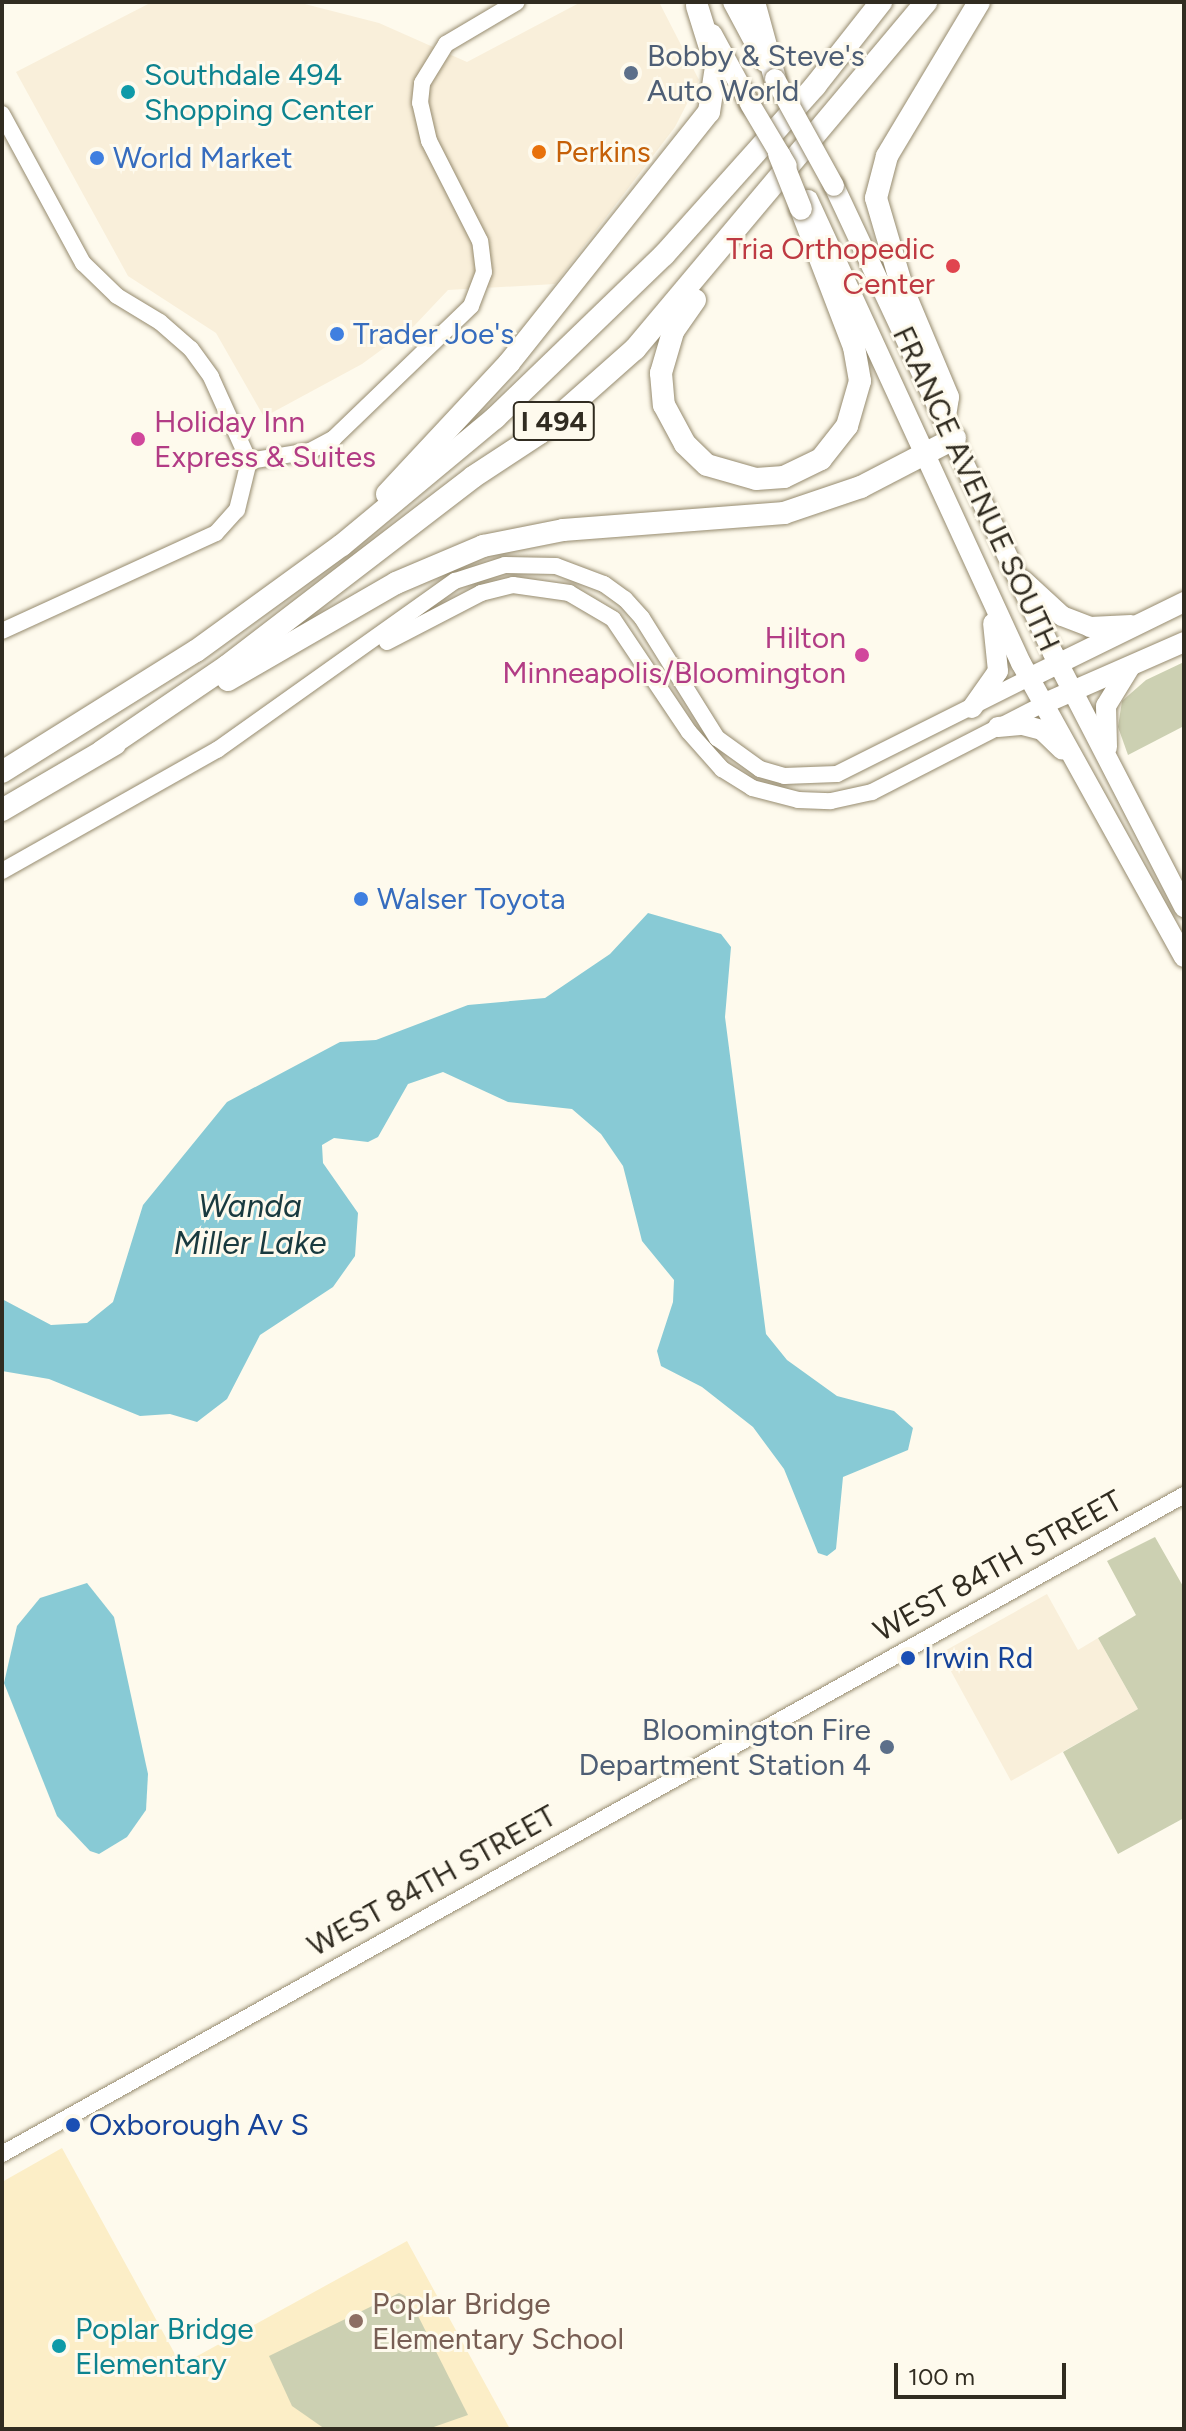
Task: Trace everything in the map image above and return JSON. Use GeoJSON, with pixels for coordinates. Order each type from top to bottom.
{"type":"FeatureCollection","features":[{"type":"Feature","properties":{"kind":"highway"},"geometry":{"type":"LineString","coordinates":[[754,2],[775,79]]}},
{"type":"Feature","properties":{"kind":"highway"},"geometry":{"type":"LineString","coordinates":[[735,178],[861,2]]}},
{"type":"Feature","properties":{"kind":"highway","name":"I 494"},"geometry":{"type":"LineString","coordinates":[[2,772],[196,651],[342,545],[543,373],[735,178],[881,2]]}},
{"type":"Feature","properties":{"kind":"highway","name":"I 494"},"geometry":{"type":"LineString","coordinates":[[2,810],[102,751],[227,666],[473,477],[540,433],[635,349],[926,2]]}},
{"type":"Feature","properties":{"kind":"highway"},"geometry":{"type":"LineString","coordinates":[[945,416],[948,397],[903,290],[876,198],[887,156],[979,2]]}},
{"type":"Feature","properties":{"kind":"highway"},"geometry":{"type":"LineString","coordinates":[[342,545],[509,363],[709,112],[716,67],[696,4]]}},
{"type":"Feature","properties":{"kind":"highway"},"geometry":{"type":"LineString","coordinates":[[779,154],[804,204],[854,347],[859,398],[840,439],[812,465],[769,480],[734,476],[696,457],[677,433],[660,384],[664,356],[679,321],[753,229],[779,179]]}},
{"type":"Feature","properties":{"kind":"highway"},"geometry":{"type":"LineString","coordinates":[[102,751],[396,583],[483,546],[563,530],[784,513],[834,498],[925,458],[955,438]]}},
{"type":"Feature","properties":{"kind":"main road","name":"FRANCE AVENUE SOUTH"},"geometry":{"type":"LineString","coordinates":[[733,2],[834,186],[1072,691],[1184,907]]}},
{"type":"Feature","properties":{"kind":"main road"},"geometry":{"type":"LineString","coordinates":[[696,4],[779,154]]}},
{"type":"Feature","properties":{"kind":"main road","name":"FRANCE AVENUE SOUTH"},"geometry":{"type":"LineString","coordinates":[[804,204],[1029,678],[1184,957]]}},
{"type":"Feature","properties":{"kind":"main road"},"geometry":{"type":"LineString","coordinates":[[1016,575],[1062,616],[1090,627],[1139,625]]}},
{"type":"Feature","properties":{"kind":"main road"},"geometry":{"type":"LineString","coordinates":[[972,708],[994,680],[999,659],[985,588]]}},
{"type":"Feature","properties":{"kind":"main road"},"geometry":{"type":"LineString","coordinates":[[1029,678],[1184,602]]}},
{"type":"Feature","properties":{"kind":"main road"},"geometry":{"type":"LineString","coordinates":[[1043,704],[1184,642]]}},
{"type":"Feature","properties":{"kind":"main road"},"geometry":{"type":"LineString","coordinates":[[1110,763],[1106,706],[1130,667]]}},
{"type":"Feature","properties":{"kind":"main road"},"geometry":{"type":"LineString","coordinates":[[998,727],[1023,725],[1042,730],[1074,762]]}},
{"type":"Feature","properties":{"kind":"street"},"geometry":{"type":"LineString","coordinates":[[249,461],[310,451],[334,438],[471,306],[484,272],[480,241],[426,132],[422,83],[446,44],[517,2]]}},
{"type":"Feature","properties":{"kind":"street"},"geometry":{"type":"LineString","coordinates":[[2,114],[83,263],[117,296],[191,349],[211,377],[249,461],[237,510],[216,533],[2,631]]}},
{"type":"Feature","properties":{"kind":"street"},"geometry":{"type":"LineString","coordinates":[[2,871],[217,750],[339,667],[455,581],[528,562],[582,574],[625,599],[649,629],[717,738],[760,769],[810,779],[871,760],[1029,678]]}},
{"type":"Feature","properties":{"kind":"street"},"geometry":{"type":"LineString","coordinates":[[339,667],[481,593],[540,586],[593,604],[613,619],[703,751],[736,778],[775,796],[818,802],[872,792],[1043,704]]}},
{"type":"Feature","properties":{"kind":"street"},"geometry":{"type":"LineString","coordinates":[[673,707],[688,696]]}},
{"type":"Feature","properties":{"kind":"street","name":"WEST 84TH STREET"},"geometry":{"type":"LineString","coordinates":[[2,2154],[1184,1495]]}},
{"type":"Feature","properties":{"kind":"shaded area"},"geometry":{"type":"Polygon","coordinates":[[[152,2],[297,2],[379,23],[467,62],[581,2],[659,2],[699,80],[675,127],[555,284],[448,290],[414,326],[362,364],[264,417],[216,333],[128,276],[16,72],[152,2]]]}},
{"type":"Feature","properties":{"kind":"shaded area"},"geometry":{"type":"Polygon","coordinates":[[[1047,1594],[1078,1650],[1098,1638],[1138,1709],[1011,1781],[941,1653],[1047,1594]]]}},
{"type":"Feature","properties":{"kind":"shaded area","name":"Poplar Bridge Elementary School"},"geometry":{"type":"Polygon","coordinates":[[[62,2148],[181,2365],[407,2241],[510,2429],[2,2429],[2,2182],[62,2148]]]}},
{"type":"Feature","properties":{"kind":"green space"},"geometry":{"type":"Polygon","coordinates":[[[1184,662],[1184,726],[1128,755],[1118,727],[1122,701],[1146,680],[1184,662]]]}},
{"type":"Feature","properties":{"kind":"green space"},"geometry":{"type":"Polygon","coordinates":[[[1155,1537],[1184,1588],[1184,1818],[1118,1854],[1063,1752],[1138,1709],[1098,1638],[1136,1615],[1107,1561],[1155,1537]]]}},
{"type":"Feature","properties":{"kind":"green space"},"geometry":{"type":"Polygon","coordinates":[[[399,2293],[409,2298],[468,2415],[428,2429],[325,2429],[292,2406],[269,2356],[399,2293]]]}},
{"type":"Feature","properties":{"kind":"water","name":"Wanda Miller Lake"},"geometry":{"type":"Polygon","coordinates":[[[648,913],[721,934],[731,947],[725,1017],[766,1334],[787,1360],[837,1396],[894,1411],[913,1428],[908,1450],[843,1477],[836,1549],[827,1556],[818,1553],[784,1469],[753,1427],[702,1387],[661,1366],[657,1351],[673,1302],[674,1280],[642,1241],[623,1166],[601,1134],[572,1109],[508,1102],[443,1072],[408,1084],[378,1137],[368,1142],[334,1138],[322,1145],[323,1163],[358,1213],[355,1256],[333,1287],[260,1335],[227,1399],[197,1422],[170,1414],[140,1416],[49,1379],[2,1371],[2,1299],[51,1325],[87,1323],[113,1302],[143,1205],[227,1102],[340,1042],[376,1040],[468,1005],[545,998],[610,954],[648,913]]]}},
{"type":"Feature","properties":{"kind":"water"},"geometry":{"type":"Polygon","coordinates":[[[87,1583],[114,1617],[148,1774],[146,1810],[127,1837],[99,1854],[90,1851],[57,1816],[4,1683],[17,1626],[40,1598],[87,1583]]]}},
{"type":"Feature","properties":{"kind":"place","name":"Bobby & Steve's Auto World"},"geometry":{"type":"Point","coordinates":[631,73]}},
{"type":"Feature","properties":{"kind":"place","name":"Southdale 494 Shopping Center"},"geometry":{"type":"Point","coordinates":[128,92]}},
{"type":"Feature","properties":{"kind":"place","name":"Perkins"},"geometry":{"type":"Point","coordinates":[539,152]}},
{"type":"Feature","properties":{"kind":"place","name":"World Market"},"geometry":{"type":"Point","coordinates":[97,158]}},
{"type":"Feature","properties":{"kind":"place","name":"Tria Orthopedic Center"},"geometry":{"type":"Point","coordinates":[953,266]}},
{"type":"Feature","properties":{"kind":"place","name":"Trader Joe's"},"geometry":{"type":"Point","coordinates":[337,334]}},
{"type":"Feature","properties":{"kind":"place","name":"Holiday Inn Express & Suites"},"geometry":{"type":"Point","coordinates":[138,439]}},
{"type":"Feature","properties":{"kind":"place","name":"Hilton Minneapolis/Bloomington"},"geometry":{"type":"Point","coordinates":[862,655]}},
{"type":"Feature","properties":{"kind":"place","name":"Walser Toyota"},"geometry":{"type":"Point","coordinates":[361,899]}},
{"type":"Feature","properties":{"kind":"place","name":"Irwin Rd"},"geometry":{"type":"Point","coordinates":[908,1658]}},
{"type":"Feature","properties":{"kind":"place","name":"Bloomington Fire Department Station 4"},"geometry":{"type":"Point","coordinates":[887,1747]}},
{"type":"Feature","properties":{"kind":"place","name":"Oxborough Av S"},"geometry":{"type":"Point","coordinates":[73,2125]}},
{"type":"Feature","properties":{"kind":"place","name":"Poplar Bridge Elementary School"},"geometry":{"type":"Point","coordinates":[356,2321]}},
{"type":"Feature","properties":{"kind":"place","name":"Poplar Bridge Elementary"},"geometry":{"type":"Point","coordinates":[59,2346]}}]}
